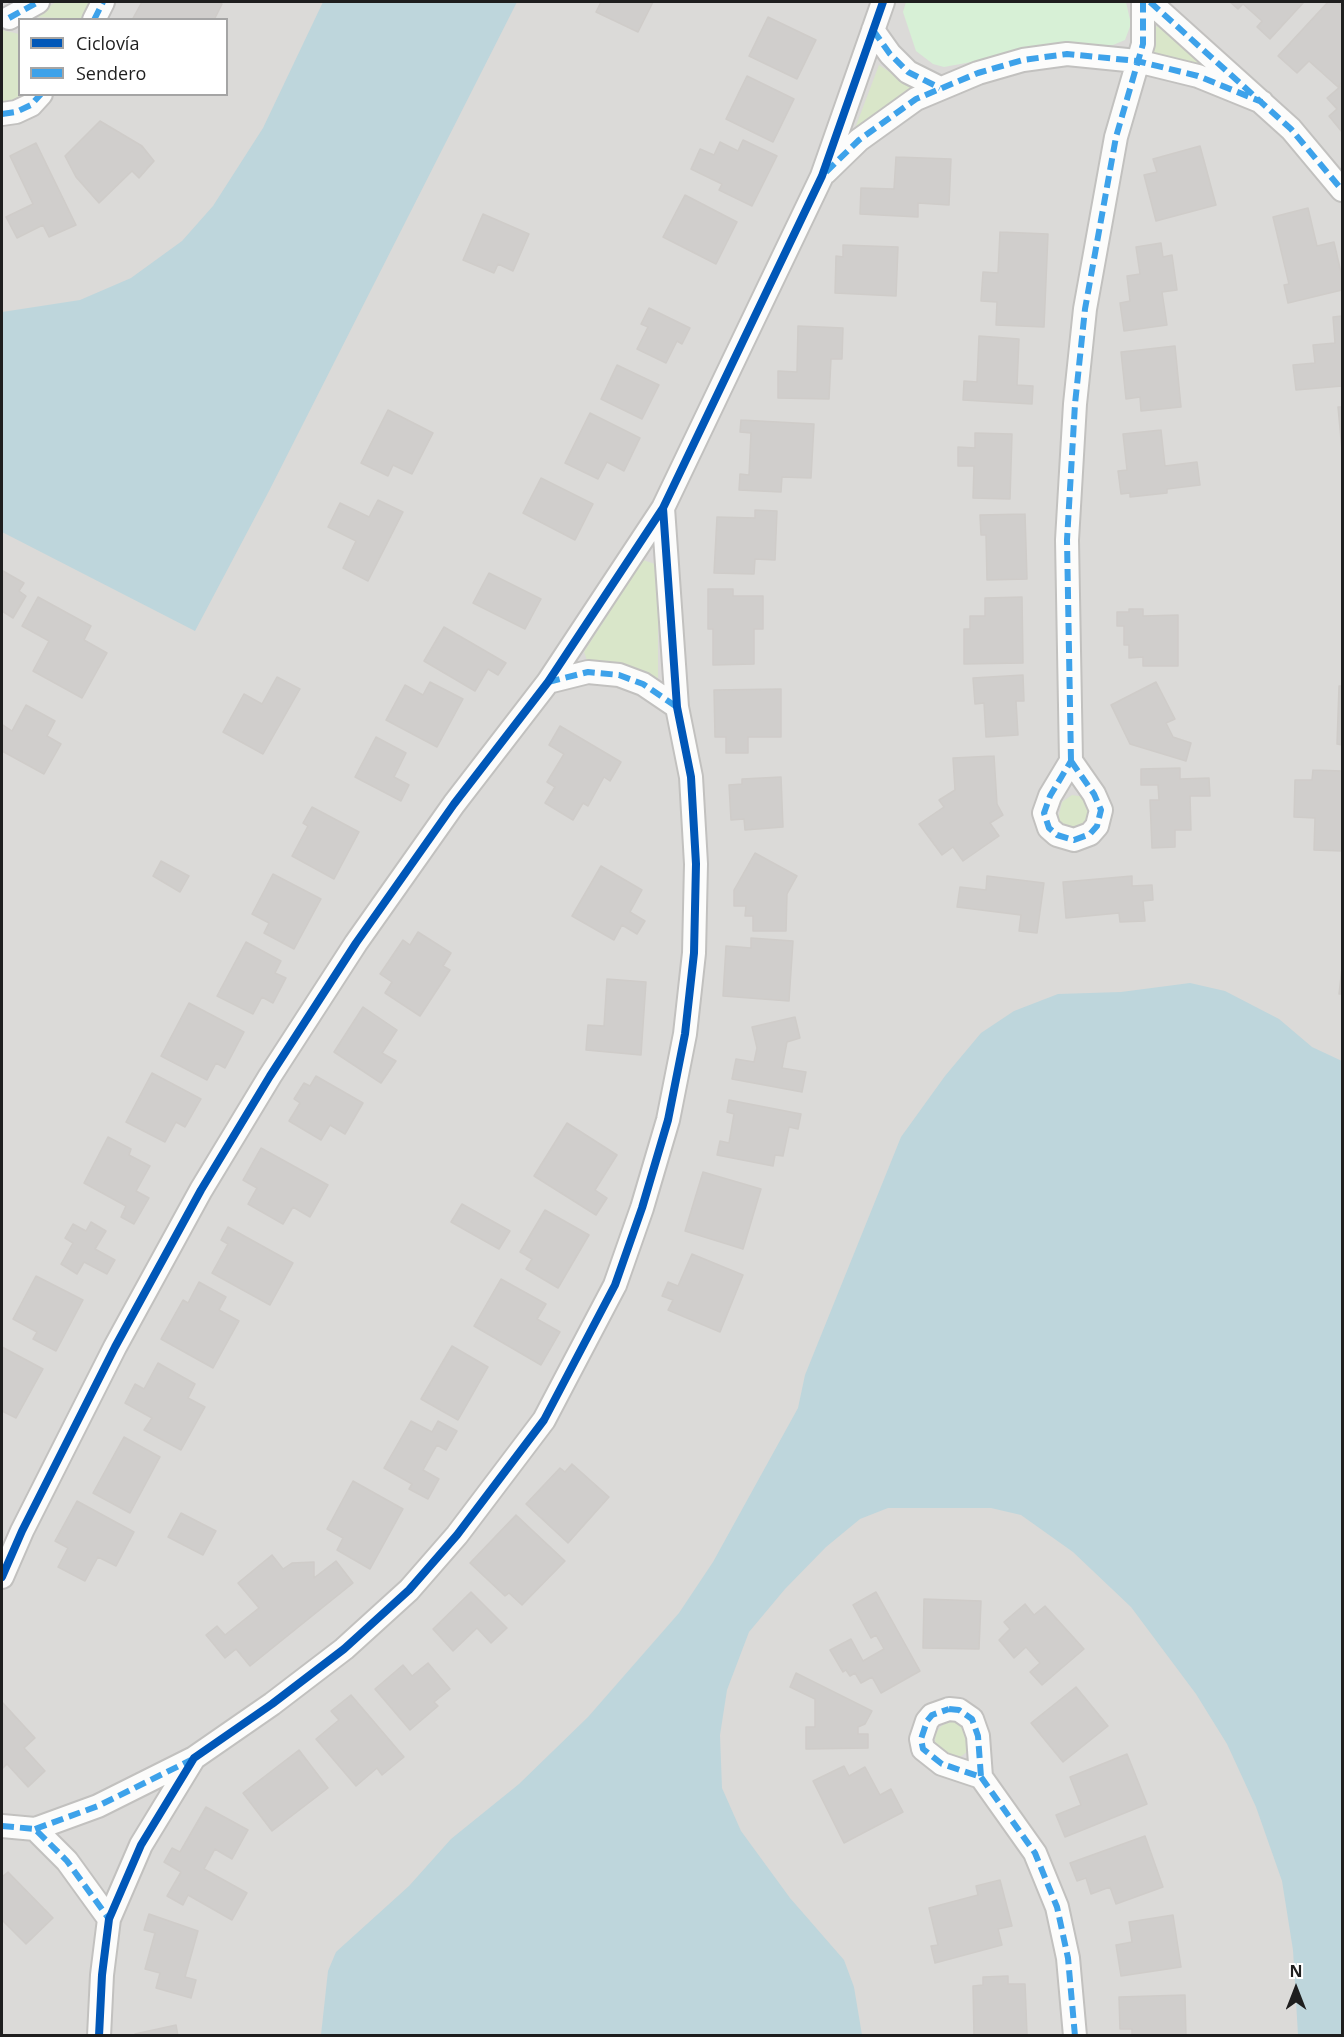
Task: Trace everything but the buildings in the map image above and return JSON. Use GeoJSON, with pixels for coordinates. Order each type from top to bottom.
{"type":"FeatureCollection","features":[{"type":"Feature","properties":{"kind":"street"},"geometry":{"type":"LineString","coordinates":[[10,19],[38,2]]}},
{"type":"Feature","properties":{"kind":"street"},"geometry":{"type":"LineString","coordinates":[[95,18],[103,2]]}},
{"type":"Feature","properties":{"kind":"street"},"geometry":{"type":"LineString","coordinates":[[2,1576],[115,1347],[201,1190],[270,1076],[356,943],[435,832],[548,681],[663,508],[822,176],[883,2]]}},
{"type":"Feature","properties":{"kind":"street"},"geometry":{"type":"LineString","coordinates":[[1071,761],[1067,540],[1075,404],[1085,309],[1116,137],[1143,44],[1143,2]]}},
{"type":"Feature","properties":{"kind":"street"},"geometry":{"type":"LineString","coordinates":[[1150,2],[1291,129],[1342,190]]}},
{"type":"Feature","properties":{"kind":"street"},"geometry":{"type":"LineString","coordinates":[[873,30],[890,54],[908,72],[940,88]]}},
{"type":"Feature","properties":{"kind":"street"},"geometry":{"type":"LineString","coordinates":[[822,176],[859,140],[915,99],[978,73],[1023,60],[1067,54],[1137,61],[1198,76],[1262,102]]}},
{"type":"Feature","properties":{"kind":"street"},"geometry":{"type":"LineString","coordinates":[[2,114],[16,112],[31,105],[39,96]]}},
{"type":"Feature","properties":{"kind":"street"},"geometry":{"type":"LineString","coordinates":[[2,1826],[35,1829],[98,1806],[194,1758],[273,1704],[344,1648],[408,1590],[458,1535],[544,1420],[615,1285],[642,1208],[668,1120],[688,1011],[694,953],[696,864],[691,777],[677,707],[663,508]]}},
{"type":"Feature","properties":{"kind":"street"},"geometry":{"type":"LineString","coordinates":[[548,681],[588,672],[619,675],[644,684],[677,707]]}},
{"type":"Feature","properties":{"kind":"street"},"geometry":{"type":"LineString","coordinates":[[99,2036],[102,1975],[109,1919],[141,1845],[194,1758]]}},
{"type":"Feature","properties":{"kind":"street"},"geometry":{"type":"LineString","coordinates":[[981,1777],[1035,1853],[1057,1907],[1068,1958],[1074,2036]]}},
{"type":"Feature","properties":{"kind":"street"},"geometry":{"type":"LineString","coordinates":[[35,1829],[74,1870],[109,1919]]}},
{"type":"Feature","properties":{"kind":"shaded area"},"geometry":{"type":"Polygon","coordinates":[[[2,2],[1342,2],[1342,2035],[2,2036],[2,2]]]}},
{"type":"Feature","properties":{"kind":"green space"},"geometry":{"type":"Polygon","coordinates":[[[56,2],[92,2],[84,18],[33,17],[56,2]]]}},
{"type":"Feature","properties":{"kind":"green space"},"geometry":{"type":"Polygon","coordinates":[[[906,2],[1126,2],[1131,24],[1125,40],[1113,45],[1059,46],[944,67],[933,64],[916,51],[903,12],[906,2]]]}},
{"type":"Feature","properties":{"kind":"green space"},"geometry":{"type":"Polygon","coordinates":[[[1159,26],[1210,64],[1208,70],[1153,53],[1154,27],[1159,26]]]}},
{"type":"Feature","properties":{"kind":"green space"},"geometry":{"type":"Polygon","coordinates":[[[2,30],[18,34],[18,96],[28,96],[2,105],[2,30]]]}},
{"type":"Feature","properties":{"kind":"green space"},"geometry":{"type":"Polygon","coordinates":[[[879,65],[919,91],[854,131],[879,65]]]}},
{"type":"Feature","properties":{"kind":"green space"},"geometry":{"type":"Polygon","coordinates":[[[643,560],[658,565],[658,678],[644,679],[589,666],[584,652],[643,560]]]}},
{"type":"Feature","properties":{"kind":"green space"},"geometry":{"type":"Polygon","coordinates":[[[1072,795],[1085,797],[1094,806],[1082,833],[1061,825],[1058,819],[1062,802],[1072,795]]]}},
{"type":"Feature","properties":{"kind":"green space"},"geometry":{"type":"Polygon","coordinates":[[[953,1722],[966,1727],[971,1740],[966,1753],[953,1758],[940,1753],[935,1740],[940,1727],[953,1722]]]}},
{"type":"Feature","properties":{"kind":"water"},"geometry":{"type":"Polygon","coordinates":[[[323,2],[517,2],[269,491],[195,631],[2,532],[2,312],[80,300],[131,278],[182,241],[213,206],[263,128],[323,2]]]}},
{"type":"Feature","properties":{"kind":"water"},"geometry":{"type":"Polygon","coordinates":[[[1190,983],[1225,991],[1279,1019],[1312,1047],[1342,1061],[1342,2035],[1298,2035],[1293,1950],[1282,1881],[1256,1807],[1227,1744],[1196,1694],[1131,1607],[1073,1552],[1021,1515],[991,1508],[888,1508],[860,1519],[826,1547],[785,1589],[749,1632],[727,1690],[720,1735],[722,1788],[741,1831],[790,1898],[844,1960],[854,1987],[862,2035],[321,2035],[328,1971],[336,1952],[409,1886],[451,1839],[519,1784],[588,1717],[679,1613],[713,1562],[798,1408],[805,1375],[901,1137],[945,1076],[981,1033],[1014,1011],[1058,994],[1121,992],[1190,983]]]}},
{"type":"Feature","properties":{"kind":"marked path"},"geometry":{"type":"LineString","coordinates":[[9,18],[38,2]]}},
{"type":"Feature","properties":{"kind":"marked path"},"geometry":{"type":"LineString","coordinates":[[95,18],[103,2]]}},
{"type":"Feature","properties":{"kind":"marked path"},"geometry":{"type":"LineString","coordinates":[[1071,761],[1067,540],[1075,404],[1085,309],[1116,137],[1143,44],[1143,2]]}},
{"type":"Feature","properties":{"kind":"marked path"},"geometry":{"type":"LineString","coordinates":[[1150,2],[1291,129],[1342,190]]}},
{"type":"Feature","properties":{"kind":"marked path"},"geometry":{"type":"LineString","coordinates":[[873,30],[890,54],[908,72],[940,88]]}},
{"type":"Feature","properties":{"kind":"marked path"},"geometry":{"type":"LineString","coordinates":[[826,172],[859,140],[916,99],[978,73],[1023,60],[1067,54],[1137,61],[1198,76],[1262,102]]}},
{"type":"Feature","properties":{"kind":"marked path"},"geometry":{"type":"LineString","coordinates":[[2,114],[16,112],[31,105],[39,96]]}},
{"type":"Feature","properties":{"kind":"marked path"},"geometry":{"type":"LineString","coordinates":[[548,682],[588,672],[619,675],[643,684],[677,707]]}},
{"type":"Feature","properties":{"kind":"marked path"},"geometry":{"type":"LineString","coordinates":[[1071,761],[1094,794],[1101,810],[1097,826],[1090,834],[1074,840],[1057,835],[1049,828],[1044,813],[1050,796],[1071,761]]}},
{"type":"Feature","properties":{"kind":"marked path"},"geometry":{"type":"LineString","coordinates":[[949,1709],[959,1710],[972,1719],[978,1736],[981,1777],[942,1764],[923,1749],[921,1739],[927,1721],[932,1715],[949,1709]]}},
{"type":"Feature","properties":{"kind":"marked path"},"geometry":{"type":"LineString","coordinates":[[35,1829],[98,1806],[191,1760]]}},
{"type":"Feature","properties":{"kind":"marked path"},"geometry":{"type":"LineString","coordinates":[[981,1777],[1035,1853],[1057,1907],[1068,1958],[1075,2036]]}},
{"type":"Feature","properties":{"kind":"marked path"},"geometry":{"type":"LineString","coordinates":[[2,1826],[35,1829],[67,1861],[109,1919]]}},
{"type":"Feature","properties":{"kind":"cycle path"},"geometry":{"type":"LineString","coordinates":[[99,2036],[102,1975],[109,1919],[141,1845],[194,1758],[272,1704],[344,1649],[409,1590],[457,1535],[544,1420],[615,1285],[642,1208],[668,1120],[685,1034],[694,953],[696,864],[691,777],[677,707],[663,508],[822,176],[883,2]]}},
{"type":"Feature","properties":{"kind":"cycle path"},"geometry":{"type":"LineString","coordinates":[[2,1577],[22,1531],[115,1347],[201,1190],[270,1076],[356,943],[454,804],[548,682],[663,508]]}}]}
